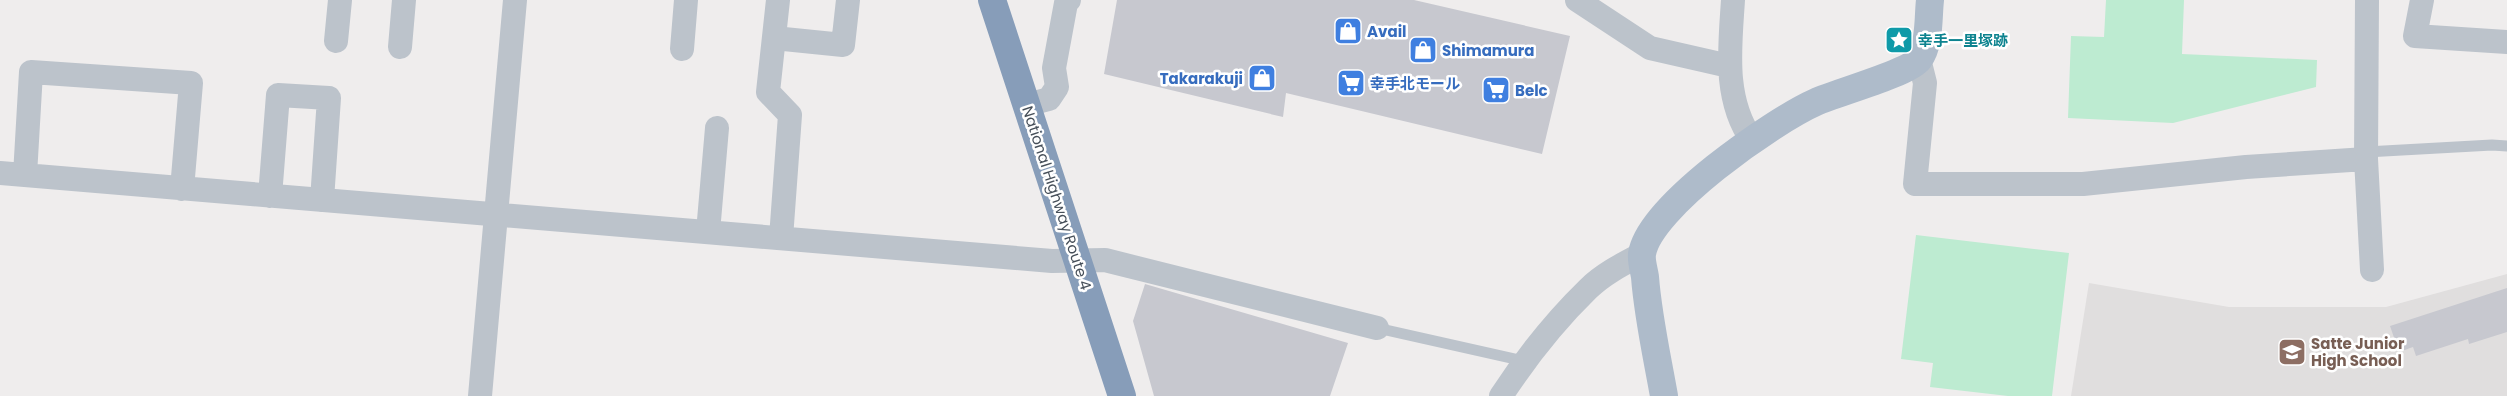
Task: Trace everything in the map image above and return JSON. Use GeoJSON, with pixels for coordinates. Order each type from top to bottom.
{"type":"FeatureCollection","features":[{"type":"Feature","properties":{"kind":"highway","name":"National Highway Route 4"},"geometry":{"type":"LineString","coordinates":[[992,0],[1122,396]]}},
{"type":"Feature","properties":{"kind":"main road"},"geometry":{"type":"LineString","coordinates":[[1664,396],[1646,291],[1642,254],[1652,233],[1667,212],[1702,178],[1752,140],[1815,103],[1913,66],[1924,51],[1930,0]]}},
{"type":"Feature","properties":{"kind":"street"},"geometry":{"type":"LineString","coordinates":[[336,41],[340,0]]}},
{"type":"Feature","properties":{"kind":"street"},"geometry":{"type":"LineString","coordinates":[[400,47],[404,0]]}},
{"type":"Feature","properties":{"kind":"street"},"geometry":{"type":"LineString","coordinates":[[480,396],[515,0]]}},
{"type":"Feature","properties":{"kind":"street"},"geometry":{"type":"LineString","coordinates":[[682,49],[686,0]]}},
{"type":"Feature","properties":{"kind":"street"},"geometry":{"type":"LineString","coordinates":[[778,0],[768,92],[790,115],[782,238]]}},
{"type":"Feature","properties":{"kind":"street"},"geometry":{"type":"LineString","coordinates":[[774,38],[843,45],[848,0]]}},
{"type":"Feature","properties":{"kind":"street"},"geometry":{"type":"LineString","coordinates":[[1026,105],[1049,99],[1057,87],[1054,68],[1066,3],[1069,0]]}},
{"type":"Feature","properties":{"kind":"street"},"geometry":{"type":"LineString","coordinates":[[1577,0],[1650,48],[1729,66]]}},
{"type":"Feature","properties":{"kind":"street"},"geometry":{"type":"LineString","coordinates":[[1733,0],[1729,66],[1742,124],[1752,140]]}},
{"type":"Feature","properties":{"kind":"street"},"geometry":{"type":"LineString","coordinates":[[2367,0],[2366,156],[2372,270]]}},
{"type":"Feature","properties":{"kind":"street"},"geometry":{"type":"LineString","coordinates":[[2422,0],[2415,36],[2507,42]]}},
{"type":"Feature","properties":{"kind":"street"},"geometry":{"type":"LineString","coordinates":[[1919,60],[1925,82],[1915,184],[2083,184],[2366,156]]}},
{"type":"Feature","properties":{"kind":"street"},"geometry":{"type":"LineString","coordinates":[[25,175],[31,72],[191,83],[182,189]]}},
{"type":"Feature","properties":{"kind":"street"},"geometry":{"type":"LineString","coordinates":[[270,196],[278,95],[329,98],[322,200]]}},
{"type":"Feature","properties":{"kind":"street"},"geometry":{"type":"LineString","coordinates":[[708,232],[717,128]]}},
{"type":"Feature","properties":{"kind":"street"},"geometry":{"type":"LineString","coordinates":[[0,173],[1052,261],[1105,260],[1378,328]]}},
{"type":"Feature","properties":{"kind":"street"},"geometry":{"type":"LineString","coordinates":[[1501,396],[1524,361],[1588,289],[1612,270],[1642,254]]}},
{"type":"Feature","properties":{"kind":"lane"},"geometry":{"type":"LineString","coordinates":[[2366,156],[2492,145],[2507,146]]}},
{"type":"Feature","properties":{"kind":"lane"},"geometry":{"type":"LineString","coordinates":[[1378,328],[1524,361]]}},
{"type":"Feature","properties":{"kind":"shaded area","name":"Satte Junior High School"},"geometry":{"type":"Polygon","coordinates":[[[2507,274],[2507,396],[2071,396],[2089,283],[2229,307],[2386,307],[2507,274]]]}},
{"type":"Feature","properties":{"kind":"green space"},"geometry":{"type":"Polygon","coordinates":[[[2106,0],[2184,0],[2182,54],[2317,60],[2316,87],[2173,123],[2068,118],[2071,36],[2104,37],[2106,0]]]}},
{"type":"Feature","properties":{"kind":"green space"},"geometry":{"type":"Polygon","coordinates":[[[1916,235],[2069,253],[2052,396],[2008,396],[1930,387],[1933,363],[1901,359],[1916,235]]]}},
{"type":"Feature","properties":{"kind":"building","name":"幸手北モール"},"geometry":{"type":"Polygon","coordinates":[[[1117,0],[1414,0],[1570,36],[1542,154],[1286,93],[1283,117],[1104,74],[1117,0]]]}},
{"type":"Feature","properties":{"kind":"building"},"geometry":{"type":"Polygon","coordinates":[[[1145,284],[1348,343],[1330,396],[1154,396],[1133,321],[1145,284]]]}},
{"type":"Feature","properties":{"kind":"building"},"geometry":{"type":"Polygon","coordinates":[[[2507,288],[2507,332],[2469,344],[2468,339],[2416,356],[2413,347],[2399,352],[2390,326],[2507,288]]]}},
{"type":"Feature","properties":{"kind":"place","name":"Avail"},"geometry":{"type":"Point","coordinates":[1348,31]}},
{"type":"Feature","properties":{"kind":"place","name":"幸手一里塚跡"},"geometry":{"type":"Point","coordinates":[1899,40]}},
{"type":"Feature","properties":{"kind":"place","name":"Shimamura"},"geometry":{"type":"Point","coordinates":[1423,50]}},
{"type":"Feature","properties":{"kind":"place","name":"Takarakuji"},"geometry":{"type":"Point","coordinates":[1262,78]}},
{"type":"Feature","properties":{"kind":"place","name":"幸手北モール"},"geometry":{"type":"Point","coordinates":[1351,83]}},
{"type":"Feature","properties":{"kind":"place","name":"Belc"},"geometry":{"type":"Point","coordinates":[1496,90]}},
{"type":"Feature","properties":{"kind":"place","name":"Satte Junior High School"},"geometry":{"type":"Point","coordinates":[2292,352]}}]}
